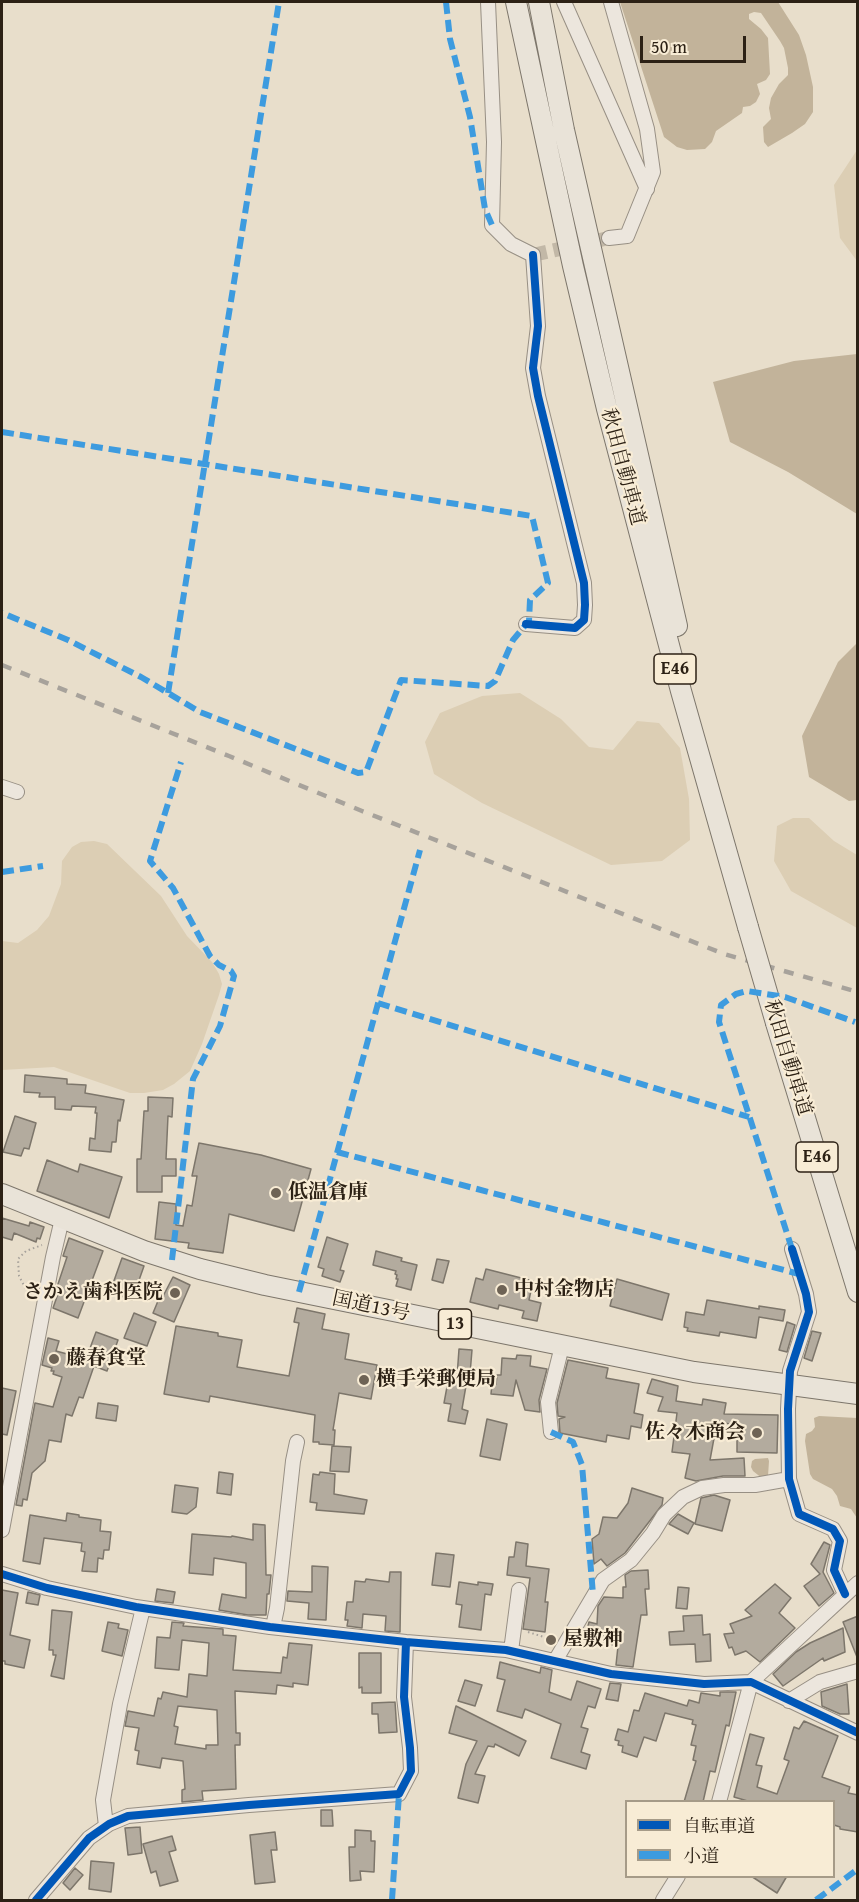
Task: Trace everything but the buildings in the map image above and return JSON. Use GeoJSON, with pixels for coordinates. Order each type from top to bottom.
{"type":"FeatureCollection","features":[{"type":"Feature","properties":{"kind":"highway","name":"秋田自動車道"},"geometry":{"type":"LineString","coordinates":[[516,2],[573,266],[607,409],[681,691],[776,1023],[858,1292]]}},
{"type":"Feature","properties":{"kind":"highway","name":"秋田自動車道"},"geometry":{"type":"LineString","coordinates":[[539,2],[564,130],[690,684],[748,927]]}},
{"type":"Feature","properties":{"kind":"highway","name":"国道13号"},"geometry":{"type":"LineString","coordinates":[[2,1194],[144,1251],[200,1269],[277,1288],[694,1372],[858,1394]]}},
{"type":"Feature","properties":{"kind":"street"},"geometry":{"type":"LineString","coordinates":[[488,2],[494,142],[492,225],[511,244],[532,255],[538,326],[533,368],[584,583],[584,620],[575,628],[526,624]]}},
{"type":"Feature","properties":{"kind":"street"},"geometry":{"type":"LineString","coordinates":[[564,2],[647,189]]}},
{"type":"Feature","properties":{"kind":"street"},"geometry":{"type":"LineString","coordinates":[[609,238],[627,236],[653,172],[647,129],[611,2]]}},
{"type":"Feature","properties":{"kind":"street"},"geometry":{"type":"LineString","coordinates":[[2,787],[17,792]]}},
{"type":"Feature","properties":{"kind":"street"},"geometry":{"type":"LineString","coordinates":[[2,1530],[62,1219]]}},
{"type":"Feature","properties":{"kind":"street"},"geometry":{"type":"LineString","coordinates":[[792,1250],[806,1294],[809,1312],[790,1371],[789,1479],[799,1514],[822,1522],[833,1529],[840,1541],[834,1570],[846,1594]]}},
{"type":"Feature","properties":{"kind":"street"},"geometry":{"type":"LineString","coordinates":[[551,1432],[548,1402],[562,1346]]}},
{"type":"Feature","properties":{"kind":"street"},"geometry":{"type":"LineString","coordinates":[[273,1627],[297,1442]]}},
{"type":"Feature","properties":{"kind":"street"},"geometry":{"type":"LineString","coordinates":[[555,1660],[603,1580],[631,1560],[664,1515],[683,1497],[702,1488],[755,1485],[789,1479]]}},
{"type":"Feature","properties":{"kind":"street"},"geometry":{"type":"LineString","coordinates":[[2,1574],[47,1588],[143,1608],[273,1627],[511,1651],[611,1674],[634,1677],[704,1684],[751,1682],[858,1733]]}},
{"type":"Feature","properties":{"kind":"street"},"geometry":{"type":"LineString","coordinates":[[720,1800],[751,1682],[858,1583]]}},
{"type":"Feature","properties":{"kind":"street"},"geometry":{"type":"LineString","coordinates":[[511,1651],[519,1590]]}},
{"type":"Feature","properties":{"kind":"street"},"geometry":{"type":"LineString","coordinates":[[106,1826],[103,1800],[120,1704],[143,1608]]}},
{"type":"Feature","properties":{"kind":"street"},"geometry":{"type":"LineString","coordinates":[[36,1900],[89,1838],[106,1826],[128,1816],[399,1794],[411,1771],[404,1697],[406,1642]]}},
{"type":"Feature","properties":{"kind":"street"},"geometry":{"type":"LineString","coordinates":[[789,1701],[820,1682],[858,1671]]}},
{"type":"Feature","properties":{"kind":"street"},"geometry":{"type":"LineString","coordinates":[[663,1900],[677,1878]]}},
{"type":"Feature","properties":{"kind":"path"},"geometry":{"type":"LineString","coordinates":[[45,1300],[28,1293],[19,1276],[18,1258],[26,1251],[57,1242]]}},
{"type":"Feature","properties":{"kind":"shaded area"},"geometry":{"type":"Polygon","coordinates":[[[620,2],[778,2],[799,35],[806,55],[813,87],[813,112],[805,124],[792,133],[768,147],[764,142],[763,127],[771,119],[769,108],[771,98],[779,84],[788,75],[788,68],[784,48],[780,41],[761,13],[754,12],[749,14],[749,19],[768,38],[770,74],[766,80],[757,84],[760,94],[756,102],[743,107],[742,113],[716,131],[712,142],[705,149],[687,150],[677,147],[664,137],[620,2]]]}},
{"type":"Feature","properties":{"kind":"shaded area"},"geometry":{"type":"Polygon","coordinates":[[[857,150],[857,261],[840,238],[834,185],[857,150]]]}},
{"type":"Feature","properties":{"kind":"shaded area"},"geometry":{"type":"Polygon","coordinates":[[[858,354],[857,514],[788,472],[730,442],[713,382],[794,361],[858,354]]]}},
{"type":"Feature","properties":{"kind":"shaded area"},"geometry":{"type":"Polygon","coordinates":[[[857,643],[857,800],[849,801],[809,777],[802,736],[838,662],[857,643]]]}},
{"type":"Feature","properties":{"kind":"shaded area"},"geometry":{"type":"Polygon","coordinates":[[[520,693],[561,719],[589,747],[613,750],[637,721],[659,723],[680,748],[689,799],[690,840],[662,861],[611,865],[482,803],[434,774],[425,742],[440,713],[482,696],[520,693]]]}},
{"type":"Feature","properties":{"kind":"shaded area"},"geometry":{"type":"Polygon","coordinates":[[[793,818],[809,818],[834,841],[857,855],[857,928],[791,891],[774,861],[777,826],[793,818]]]}},
{"type":"Feature","properties":{"kind":"shaded area"},"geometry":{"type":"Polygon","coordinates":[[[94,841],[107,844],[161,896],[187,936],[212,962],[222,984],[202,1044],[190,1071],[163,1090],[130,1093],[54,1067],[2,1070],[2,941],[18,943],[37,930],[49,916],[61,884],[62,861],[72,847],[81,842],[94,841]]]}},
{"type":"Feature","properties":{"kind":"shaded area"},"geometry":{"type":"Polygon","coordinates":[[[819,1416],[857,1418],[857,1518],[851,1509],[840,1506],[832,1489],[813,1479],[810,1474],[806,1434],[815,1427],[814,1418],[819,1416]]]}},
{"type":"Feature","properties":{"kind":"shaded area"},"geometry":{"type":"Polygon","coordinates":[[[768,1458],[768,1476],[763,1479],[753,1471],[752,1461],[768,1458]]]}},
{"type":"Feature","properties":{"kind":"tunnel"},"geometry":{"type":"LineString","coordinates":[[533,255],[609,238]]}},
{"type":"Feature","properties":{"kind":"railway"},"geometry":{"type":"LineString","coordinates":[[2,665],[724,954],[858,992]]}},
{"type":"Feature","properties":{"kind":"marked path"},"geometry":{"type":"LineString","coordinates":[[168,693],[279,2]]}},
{"type":"Feature","properties":{"kind":"marked path"},"geometry":{"type":"LineString","coordinates":[[446,2],[450,39],[470,117],[485,209],[492,225]]}},
{"type":"Feature","properties":{"kind":"marked path"},"geometry":{"type":"LineString","coordinates":[[2,432],[532,516],[548,583],[530,600],[529,621],[513,640],[495,681],[488,686],[401,680],[366,772],[358,773],[200,712],[141,677],[68,640],[2,613]]}},
{"type":"Feature","properties":{"kind":"marked path"},"geometry":{"type":"LineString","coordinates":[[172,1260],[193,1079],[220,1026],[234,976],[231,971],[219,965],[210,956],[173,888],[150,861],[181,762]]}},
{"type":"Feature","properties":{"kind":"marked path"},"geometry":{"type":"LineString","coordinates":[[299,1292],[420,850]]}},
{"type":"Feature","properties":{"kind":"marked path"},"geometry":{"type":"LineString","coordinates":[[2,872],[43,866]]}},
{"type":"Feature","properties":{"kind":"marked path"},"geometry":{"type":"LineString","coordinates":[[792,1249],[719,1022],[721,1005],[736,994],[747,991],[785,997],[855,1022]]}},
{"type":"Feature","properties":{"kind":"marked path"},"geometry":{"type":"LineString","coordinates":[[378,1003],[749,1117]]}},
{"type":"Feature","properties":{"kind":"marked path"},"geometry":{"type":"LineString","coordinates":[[337,1152],[799,1274]]}},
{"type":"Feature","properties":{"kind":"marked path"},"geometry":{"type":"LineString","coordinates":[[551,1432],[573,1442],[582,1465],[593,1594]]}},
{"type":"Feature","properties":{"kind":"marked path"},"geometry":{"type":"LineString","coordinates":[[392,1900],[399,1794]]}},
{"type":"Feature","properties":{"kind":"marked path"},"geometry":{"type":"LineString","coordinates":[[816,1900],[858,1869]]}},
{"type":"Feature","properties":{"kind":"cycle path"},"geometry":{"type":"LineString","coordinates":[[526,624],[575,628],[584,620],[585,605],[584,583],[533,368],[538,326],[533,255]]}},
{"type":"Feature","properties":{"kind":"cycle path"},"geometry":{"type":"LineString","coordinates":[[792,1249],[809,1312],[790,1371],[789,1479],[799,1514],[833,1529],[840,1541],[834,1570],[845,1594]]}},
{"type":"Feature","properties":{"kind":"cycle path"},"geometry":{"type":"LineString","coordinates":[[2,1574],[47,1588],[136,1607],[270,1627],[506,1650],[611,1674],[704,1684],[751,1682],[858,1733]]}},
{"type":"Feature","properties":{"kind":"cycle path"},"geometry":{"type":"LineString","coordinates":[[36,1900],[89,1838],[109,1824],[128,1816],[399,1794],[411,1771],[404,1697],[406,1642]]}},
{"type":"Feature","properties":{"kind":"place","name":"低温倉庫"},"geometry":{"type":"Point","coordinates":[276,1193]}},
{"type":"Feature","properties":{"kind":"place","name":"中村金物店"},"geometry":{"type":"Point","coordinates":[502,1290]}},
{"type":"Feature","properties":{"kind":"place","name":"さかえ歯科医院"},"geometry":{"type":"Point","coordinates":[175,1293]}},
{"type":"Feature","properties":{"kind":"place","name":"藤春食堂"},"geometry":{"type":"Point","coordinates":[54,1359]}},
{"type":"Feature","properties":{"kind":"place","name":"横手栄郵便局"},"geometry":{"type":"Point","coordinates":[364,1380]}},
{"type":"Feature","properties":{"kind":"place","name":"佐々木商会"},"geometry":{"type":"Point","coordinates":[757,1433]}},
{"type":"Feature","properties":{"kind":"place","name":"屋敷神"},"geometry":{"type":"Point","coordinates":[551,1640]}}]}
